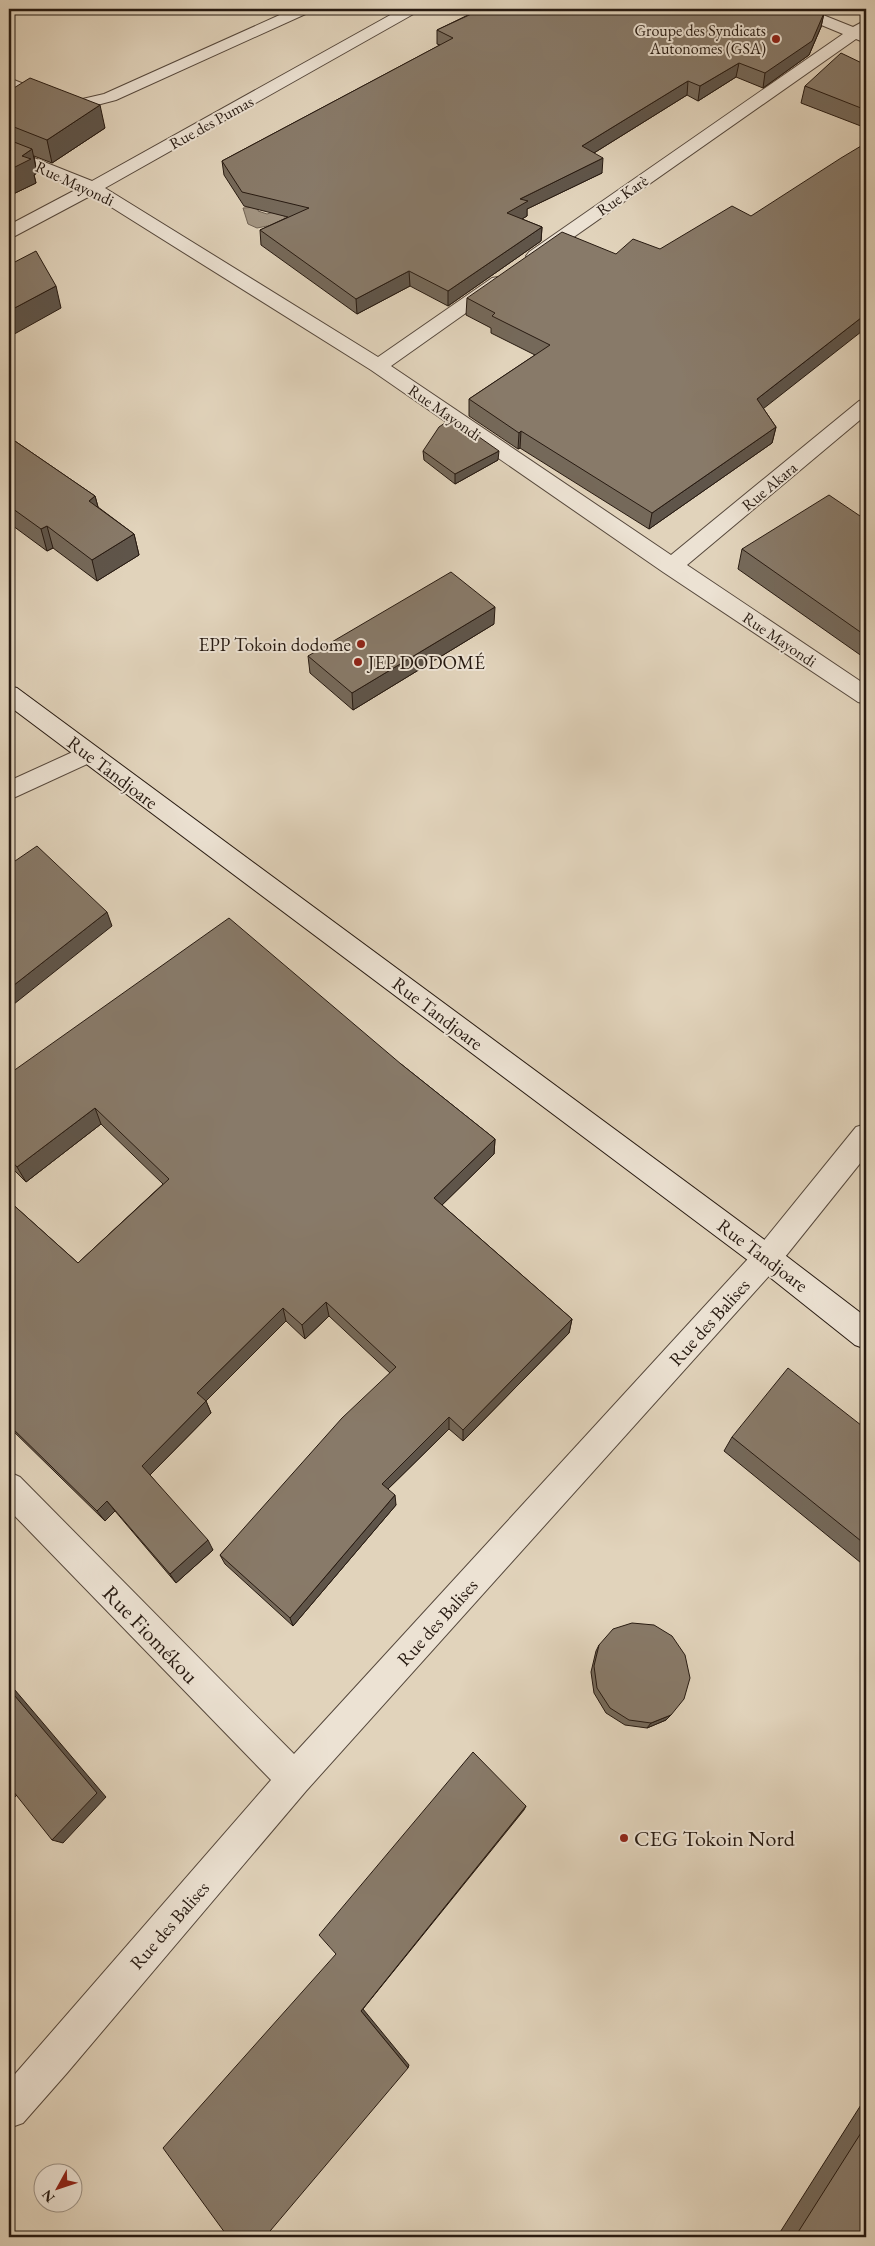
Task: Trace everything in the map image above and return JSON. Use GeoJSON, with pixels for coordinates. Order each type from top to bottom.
{"type":"FeatureCollection","features":[{"type":"Feature","properties":{"kind":"street"},"geometry":{"type":"LineString","coordinates":[[9,83],[56,102],[78,105],[110,97],[305,9]]}},
{"type":"Feature","properties":{"kind":"street","name":"Rue des Pumas"},"geometry":{"type":"LineString","coordinates":[[9,232],[93,188],[412,9]]}},
{"type":"Feature","properties":{"kind":"street"},"geometry":{"type":"LineString","coordinates":[[794,9],[862,32]]}},
{"type":"Feature","properties":{"kind":"street","name":"Rue Karè"},"geometry":{"type":"LineString","coordinates":[[378,366],[862,32]]}},
{"type":"Feature","properties":{"kind":"street","name":"Rue Mayondi"},"geometry":{"type":"LineString","coordinates":[[9,153],[93,188],[378,366],[671,567],[866,696]]}},
{"type":"Feature","properties":{"kind":"street","name":"Rue Akara"},"geometry":{"type":"LineString","coordinates":[[671,567],[866,405]]}},
{"type":"Feature","properties":{"kind":"street","name":"Rue Tandjoare"},"geometry":{"type":"LineString","coordinates":[[9,694],[767,1258],[866,1335]]}},
{"type":"Feature","properties":{"kind":"street"},"geometry":{"type":"LineString","coordinates":[[9,791],[88,754]]}},
{"type":"Feature","properties":{"kind":"street","name":"Rue des Balises"},"geometry":{"type":"LineString","coordinates":[[9,2109],[54,2060],[294,1780],[767,1258],[866,1136]]}},
{"type":"Feature","properties":{"kind":"street","name":"Rue Fiomékou"},"geometry":{"type":"LineString","coordinates":[[9,1488],[294,1780]]}},
{"type":"Feature","properties":{"kind":"shaded area"},"geometry":{"type":"Polygon","coordinates":[[[259,207],[258,211],[267,214],[280,210],[288,222],[257,228],[248,224],[243,208],[259,207]]]}},
{"type":"Feature","properties":{"kind":"building"},"geometry":{"type":"Polygon","coordinates":[[[482,9],[814,9],[824,13],[812,41],[765,73],[739,63],[700,86],[688,81],[582,146],[603,158],[520,199],[528,201],[507,213],[542,227],[448,291],[409,271],[356,299],[260,230],[309,208],[242,192],[222,161],[453,38],[437,30],[482,9]]]}},
{"type":"Feature","properties":{"kind":"building"},"geometry":{"type":"Polygon","coordinates":[[[841,53],[866,65],[866,110],[805,86],[841,53]]]}},
{"type":"Feature","properties":{"kind":"building"},"geometry":{"type":"Polygon","coordinates":[[[30,78],[100,105],[47,140],[9,125],[9,91],[30,78]]]}},
{"type":"Feature","properties":{"kind":"building"},"geometry":{"type":"Polygon","coordinates":[[[9,140],[32,149],[22,156],[31,159],[9,170],[9,140]]]}},
{"type":"Feature","properties":{"kind":"building"},"geometry":{"type":"Polygon","coordinates":[[[866,143],[866,314],[757,399],[776,427],[652,513],[521,431],[519,433],[469,399],[550,345],[492,316],[495,313],[467,298],[562,232],[616,254],[633,239],[660,249],[732,206],[751,216],[866,143]]]}},
{"type":"Feature","properties":{"kind":"building"},"geometry":{"type":"Polygon","coordinates":[[[36,251],[56,286],[9,311],[9,265],[36,251]]]}},
{"type":"Feature","properties":{"kind":"building"},"geometry":{"type":"Polygon","coordinates":[[[452,418],[499,451],[455,474],[423,451],[439,427],[452,418]]]}},
{"type":"Feature","properties":{"kind":"building"},"geometry":{"type":"Polygon","coordinates":[[[9,437],[95,496],[89,501],[134,534],[92,560],[47,526],[41,529],[9,506],[9,437]]]}},
{"type":"Feature","properties":{"kind":"building"},"geometry":{"type":"Polygon","coordinates":[[[829,495],[866,520],[866,636],[742,549],[829,495]]]}},
{"type":"Feature","properties":{"kind":"building"},"geometry":{"type":"Polygon","coordinates":[[[451,572],[495,607],[352,693],[308,656],[451,572]]]}},
{"type":"Feature","properties":{"kind":"building"},"geometry":{"type":"Polygon","coordinates":[[[37,846],[107,912],[9,989],[9,854],[15,861],[37,846]]]}},
{"type":"Feature","properties":{"kind":"building"},"geometry":{"type":"Polygon","coordinates":[[[229,918],[401,1064],[495,1139],[434,1198],[572,1319],[463,1430],[449,1417],[382,1484],[395,1495],[290,1618],[220,1555],[342,1418],[396,1367],[326,1302],[302,1325],[283,1308],[197,1393],[206,1401],[142,1466],[208,1540],[170,1574],[107,1501],[97,1511],[9,1425],[9,1408],[11,1406],[9,1404],[9,1201],[78,1263],[169,1179],[95,1108],[17,1167],[9,1158],[9,1074],[229,918]]]}},
{"type":"Feature","properties":{"kind":"building"},"geometry":{"type":"Polygon","coordinates":[[[788,1368],[866,1429],[866,1545],[732,1437],[788,1368]]]}},
{"type":"Feature","properties":{"kind":"building"},"geometry":{"type":"Polygon","coordinates":[[[632,1623],[654,1625],[672,1636],[685,1655],[690,1678],[684,1699],[671,1715],[651,1723],[629,1720],[610,1708],[597,1688],[594,1666],[599,1645],[613,1629],[632,1623]]]}},
{"type":"Feature","properties":{"kind":"building"},"geometry":{"type":"Polygon","coordinates":[[[9,1689],[97,1793],[52,1840],[9,1786],[9,1689]]]}},
{"type":"Feature","properties":{"kind":"building"},"geometry":{"type":"Polygon","coordinates":[[[473,1752],[526,1806],[361,2011],[408,2068],[265,2237],[228,2237],[163,2148],[336,1954],[319,1935],[473,1752]]]}},
{"type":"Feature","properties":{"kind":"building"},"geometry":{"type":"Polygon","coordinates":[[[866,2125],[866,2237],[795,2237],[866,2125]]]}},
{"type":"Feature","properties":{"kind":"place","name":"Groupe des Syndicats Autonomes (GSA)"},"geometry":{"type":"Point","coordinates":[776,39]}},
{"type":"Feature","properties":{"kind":"place","name":"EPP Tokoin dodome"},"geometry":{"type":"Point","coordinates":[361,644]}},
{"type":"Feature","properties":{"kind":"place","name":"JEP DODOMÉ"},"geometry":{"type":"Point","coordinates":[358,662]}},
{"type":"Feature","properties":{"kind":"place","name":"CEG Tokoin Nord"},"geometry":{"type":"Point","coordinates":[624,1838]}}]}
